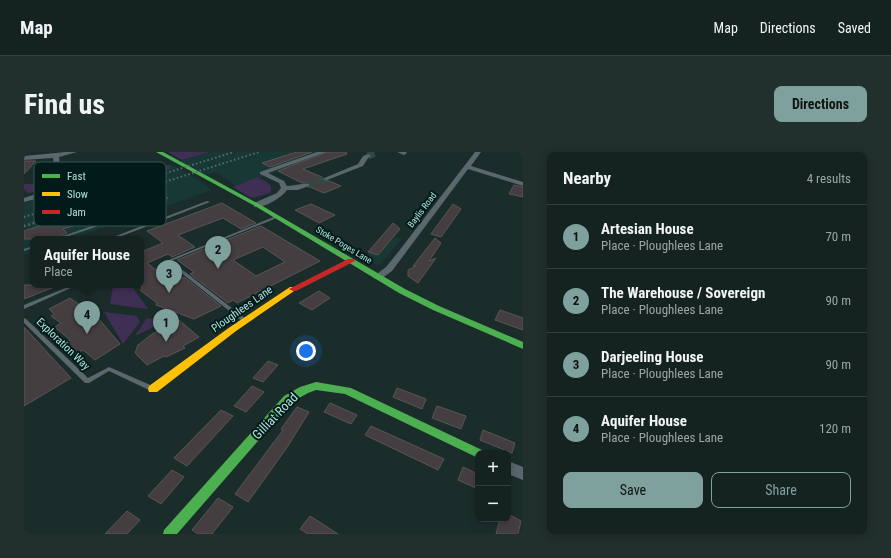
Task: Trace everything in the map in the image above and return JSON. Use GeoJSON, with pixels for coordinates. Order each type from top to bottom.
{"type":"FeatureCollection","features":[{"type":"Feature","properties":{"kind":"street"},"geometry":{"type":"LineString","coordinates":[[24,158],[56,156],[74,152]]}},
{"type":"Feature","properties":{"kind":"street","name":"Stoke Poges Lane"},"geometry":{"type":"LineString","coordinates":[[159,152],[257,205],[378,277],[436,308],[523,346]]}},
{"type":"Feature","properties":{"kind":"street"},"geometry":{"type":"LineString","coordinates":[[285,188],[282,182],[262,172],[323,152]]}},
{"type":"Feature","properties":{"kind":"street","name":"Baylis Road"},"geometry":{"type":"LineString","coordinates":[[378,277],[389,269],[402,254],[478,152]]}},
{"type":"Feature","properties":{"kind":"street"},"geometry":{"type":"LineString","coordinates":[[56,156],[57,162]]}},
{"type":"Feature","properties":{"kind":"street"},"geometry":{"type":"LineString","coordinates":[[325,179],[361,165],[365,157],[368,156]]}},
{"type":"Feature","properties":{"kind":"street"},"geometry":{"type":"LineString","coordinates":[[466,167],[523,184]]}},
{"type":"Feature","properties":{"kind":"street"},"geometry":{"type":"LineString","coordinates":[[285,188],[298,188],[307,185]]}},
{"type":"Feature","properties":{"kind":"street"},"geometry":{"type":"LineString","coordinates":[[257,205],[280,195],[285,188]]}},
{"type":"Feature","properties":{"kind":"street"},"geometry":{"type":"LineString","coordinates":[[24,200],[34,197]]}},
{"type":"Feature","properties":{"kind":"street","name":"Ploughlees Lane"},"geometry":{"type":"LineString","coordinates":[[153,389],[244,320],[289,292],[351,261]]}},
{"type":"Feature","properties":{"kind":"street","name":"Gilliat Road"},"geometry":{"type":"LineString","coordinates":[[169,534],[288,399],[303,388],[324,386],[347,391],[475,452]]}},
{"type":"Feature","properties":{"kind":"street"},"geometry":{"type":"LineString","coordinates":[[511,468],[523,474]]}},
{"type":"Feature","properties":{"kind":"lane"},"geometry":{"type":"LineString","coordinates":[[166,218],[208,202]]}},
{"type":"Feature","properties":{"kind":"lane"},"geometry":{"type":"LineString","coordinates":[[244,320],[168,261],[277,217]]}},
{"type":"Feature","properties":{"kind":"lane"},"geometry":{"type":"LineString","coordinates":[[65,236],[94,226]]}},
{"type":"Feature","properties":{"kind":"lane"},"geometry":{"type":"LineString","coordinates":[[118,236],[144,226]]}},
{"type":"Feature","properties":{"kind":"lane"},"geometry":{"type":"LineString","coordinates":[[24,307],[69,288]]}},
{"type":"Feature","properties":{"kind":"lane","name":"Exploration Way"},"geometry":{"type":"LineString","coordinates":[[24,320],[87,381],[109,368],[153,389]]}},
{"type":"Feature","properties":{"kind":"shaded area"},"geometry":{"type":"Polygon","coordinates":[[[168,152],[210,152],[182,160],[168,152]]]}},
{"type":"Feature","properties":{"kind":"shaded area"},"geometry":{"type":"Polygon","coordinates":[[[210,152],[332,152],[236,186],[217,172],[206,175],[180,161],[210,152]]]}},
{"type":"Feature","properties":{"kind":"shaded area"},"geometry":{"type":"Polygon","coordinates":[[[170,164],[195,178],[212,190],[166,206],[166,165],[170,164]]]}},
{"type":"Feature","properties":{"kind":"shaded area"},"geometry":{"type":"Polygon","coordinates":[[[167,165],[172,168],[166,170],[167,165]]]}},
{"type":"Feature","properties":{"kind":"shaded area"},"geometry":{"type":"Polygon","coordinates":[[[258,177],[270,185],[270,193],[252,198],[233,187],[258,177]]]}},
{"type":"Feature","properties":{"kind":"shaded area"},"geometry":{"type":"Polygon","coordinates":[[[24,184],[34,184],[34,192],[28,193],[24,189],[24,184]]]}},
{"type":"Feature","properties":{"kind":"shaded area"},"geometry":{"type":"Polygon","coordinates":[[[34,200],[34,226],[108,226],[79,236],[30,236],[30,253],[24,255],[24,203],[34,200]]]}},
{"type":"Feature","properties":{"kind":"shaded area"},"geometry":{"type":"Polygon","coordinates":[[[386,234],[402,239],[379,265],[360,260],[370,253],[386,234]]]}},
{"type":"Feature","properties":{"kind":"shaded area"},"geometry":{"type":"Polygon","coordinates":[[[113,288],[133,288],[148,309],[110,304],[113,288]]]}},
{"type":"Feature","properties":{"kind":"shaded area"},"geometry":{"type":"Polygon","coordinates":[[[104,312],[137,316],[140,322],[123,344],[104,312]]]}},
{"type":"Feature","properties":{"kind":"shaded area"},"geometry":{"type":"Polygon","coordinates":[[[147,318],[166,321],[135,336],[147,318]]]}},
{"type":"Feature","properties":{"kind":"building"},"geometry":{"type":"Polygon","coordinates":[[[297,152],[312,152],[270,167],[262,163],[297,152]]]}},
{"type":"Feature","properties":{"kind":"building"},"geometry":{"type":"Polygon","coordinates":[[[327,152],[346,152],[347,154],[303,169],[322,177],[322,180],[341,186],[324,193],[310,187],[309,183],[302,183],[278,171],[327,152]]]}},
{"type":"Feature","properties":{"kind":"building"},"geometry":{"type":"Polygon","coordinates":[[[24,161],[36,161],[34,162],[24,174],[24,161]]]}},
{"type":"Feature","properties":{"kind":"building"},"geometry":{"type":"Polygon","coordinates":[[[514,185],[523,187],[523,197],[509,194],[514,185]]]}},
{"type":"Feature","properties":{"kind":"building"},"geometry":{"type":"Polygon","coordinates":[[[222,203],[256,223],[241,229],[223,218],[178,235],[195,247],[172,257],[168,254],[147,263],[172,282],[184,277],[221,306],[194,319],[156,305],[157,303],[140,290],[144,288],[144,251],[163,243],[147,231],[160,226],[166,226],[166,224],[222,203]]]}},
{"type":"Feature","properties":{"kind":"building"},"geometry":{"type":"Polygon","coordinates":[[[311,204],[335,215],[319,223],[295,210],[311,204]]]}},
{"type":"Feature","properties":{"kind":"building"},"geometry":{"type":"Polygon","coordinates":[[[453,204],[461,209],[441,237],[431,234],[453,204]]]}},
{"type":"Feature","properties":{"kind":"building"},"geometry":{"type":"Polygon","coordinates":[[[393,223],[400,229],[378,255],[368,252],[393,223]]]}},
{"type":"Feature","properties":{"kind":"building"},"geometry":{"type":"Polygon","coordinates":[[[40,226],[73,226],[63,229],[67,233],[60,236],[30,236],[30,239],[24,239],[24,231],[40,226]]]}},
{"type":"Feature","properties":{"kind":"building"},"geometry":{"type":"Polygon","coordinates":[[[261,226],[320,261],[237,303],[233,300],[228,303],[190,274],[194,272],[177,260],[261,226]],[[263,247],[233,260],[256,276],[285,262],[263,247]]]}},
{"type":"Feature","properties":{"kind":"building"},"geometry":{"type":"Polygon","coordinates":[[[435,238],[441,243],[429,261],[436,258],[418,283],[408,276],[408,270],[416,266],[413,266],[435,238]]]}},
{"type":"Feature","properties":{"kind":"building"},"geometry":{"type":"Polygon","coordinates":[[[24,285],[30,285],[30,288],[52,288],[24,299],[24,285]]]}},
{"type":"Feature","properties":{"kind":"building"},"geometry":{"type":"Polygon","coordinates":[[[319,291],[330,298],[312,310],[299,303],[319,291]]]}},
{"type":"Feature","properties":{"kind":"building"},"geometry":{"type":"Polygon","coordinates":[[[70,298],[98,318],[120,344],[95,360],[83,350],[75,354],[62,345],[70,340],[55,327],[61,323],[51,316],[54,314],[49,309],[70,298]]]}},
{"type":"Feature","properties":{"kind":"building"},"geometry":{"type":"Polygon","coordinates":[[[500,310],[523,318],[523,330],[495,320],[500,310]]]}},
{"type":"Feature","properties":{"kind":"building"},"geometry":{"type":"Polygon","coordinates":[[[179,320],[199,337],[183,346],[185,348],[166,357],[164,356],[147,365],[135,353],[138,345],[152,334],[179,320]]]}},
{"type":"Feature","properties":{"kind":"building"},"geometry":{"type":"Polygon","coordinates":[[[24,327],[71,378],[24,406],[24,327]]]}},
{"type":"Feature","properties":{"kind":"building"},"geometry":{"type":"Polygon","coordinates":[[[268,361],[278,365],[263,382],[253,378],[268,361]]]}},
{"type":"Feature","properties":{"kind":"building"},"geometry":{"type":"Polygon","coordinates":[[[252,386],[264,392],[246,412],[234,406],[252,386]]]}},
{"type":"Feature","properties":{"kind":"building"},"geometry":{"type":"Polygon","coordinates":[[[397,388],[426,399],[422,409],[393,397],[397,388]]]}},
{"type":"Feature","properties":{"kind":"building"},"geometry":{"type":"Polygon","coordinates":[[[330,403],[357,415],[351,424],[324,412],[330,403]]]}},
{"type":"Feature","properties":{"kind":"building"},"geometry":{"type":"Polygon","coordinates":[[[437,406],[466,416],[461,429],[432,418],[437,406]]]}},
{"type":"Feature","properties":{"kind":"building"},"geometry":{"type":"Polygon","coordinates":[[[297,407],[309,412],[288,446],[248,502],[235,494],[283,430],[281,429],[297,407]]]}},
{"type":"Feature","properties":{"kind":"building"},"geometry":{"type":"Polygon","coordinates":[[[221,410],[233,416],[187,466],[174,458],[221,410]]]}},
{"type":"Feature","properties":{"kind":"building"},"geometry":{"type":"Polygon","coordinates":[[[371,426],[444,459],[438,470],[365,435],[371,426]]]}},
{"type":"Feature","properties":{"kind":"building"},"geometry":{"type":"Polygon","coordinates":[[[483,430],[515,443],[512,453],[511,450],[505,450],[480,440],[483,430]]]}},
{"type":"Feature","properties":{"kind":"building"},"geometry":{"type":"Polygon","coordinates":[[[463,467],[475,473],[475,488],[458,480],[463,467]]]}},
{"type":"Feature","properties":{"kind":"building"},"geometry":{"type":"Polygon","coordinates":[[[172,470],[184,477],[161,504],[148,496],[172,470]]]}},
{"type":"Feature","properties":{"kind":"building"},"geometry":{"type":"Polygon","coordinates":[[[218,498],[233,507],[212,534],[198,534],[192,530],[218,498]]]}},
{"type":"Feature","properties":{"kind":"building"},"geometry":{"type":"Polygon","coordinates":[[[127,511],[140,520],[127,534],[105,534],[127,511]]]}},
{"type":"Feature","properties":{"kind":"building"},"geometry":{"type":"Polygon","coordinates":[[[310,516],[338,534],[308,534],[300,529],[310,516]]]}},
{"type":"Feature","properties":{"kind":"building"},"geometry":{"type":"Polygon","coordinates":[[[511,516],[521,521],[518,534],[496,534],[499,522],[511,522],[511,516]]]}},
{"type":"Feature","properties":{"kind":"tunnel"},"geometry":{"type":"LineString","coordinates":[[368,156],[378,152]]}},
{"type":"Feature","properties":{"kind":"tunnel"},"geometry":{"type":"LineString","coordinates":[[307,185],[325,179]]}},
{"type":"Feature","properties":{"kind":"railway"},"geometry":{"type":"LineString","coordinates":[[166,173],[234,152]]}},
{"type":"Feature","properties":{"kind":"railway"},"geometry":{"type":"LineString","coordinates":[[166,182],[259,152]]}},
{"type":"Feature","properties":{"kind":"railway"},"geometry":{"type":"LineString","coordinates":[[24,217],[34,214]]}},
{"type":"Feature","properties":{"kind":"railway"},"geometry":{"type":"LineString","coordinates":[[24,226],[34,223]]}},
{"type":"Feature","properties":{"kind":"traffic: fast"},"geometry":{"type":"LineString","coordinates":[[159,152],[257,205],[402,291],[436,308],[523,346]]}},
{"type":"Feature","properties":{"kind":"traffic: fast"},"geometry":{"type":"LineString","coordinates":[[169,534],[288,399],[304,390],[316,386],[347,391],[475,452]]}},
{"type":"Feature","properties":{"kind":"traffic: slow"},"geometry":{"type":"LineString","coordinates":[[153,389],[233,329],[293,289]]}},
{"type":"Feature","properties":{"kind":"traffic: jam"},"geometry":{"type":"LineString","coordinates":[[293,289],[351,261]]}},
{"type":"Feature","properties":{"kind":"place","name":"The Warehouse / Sovereign"},"geometry":{"type":"Point","coordinates":[218,269]}},
{"type":"Feature","properties":{"kind":"place","name":"Darjeeling House"},"geometry":{"type":"Point","coordinates":[169,293]}},
{"type":"Feature","properties":{"kind":"place","name":"Aquifer House"},"geometry":{"type":"Point","coordinates":[87,334]}},
{"type":"Feature","properties":{"kind":"place","name":"Artesian House"},"geometry":{"type":"Point","coordinates":[166,342]}}]}
